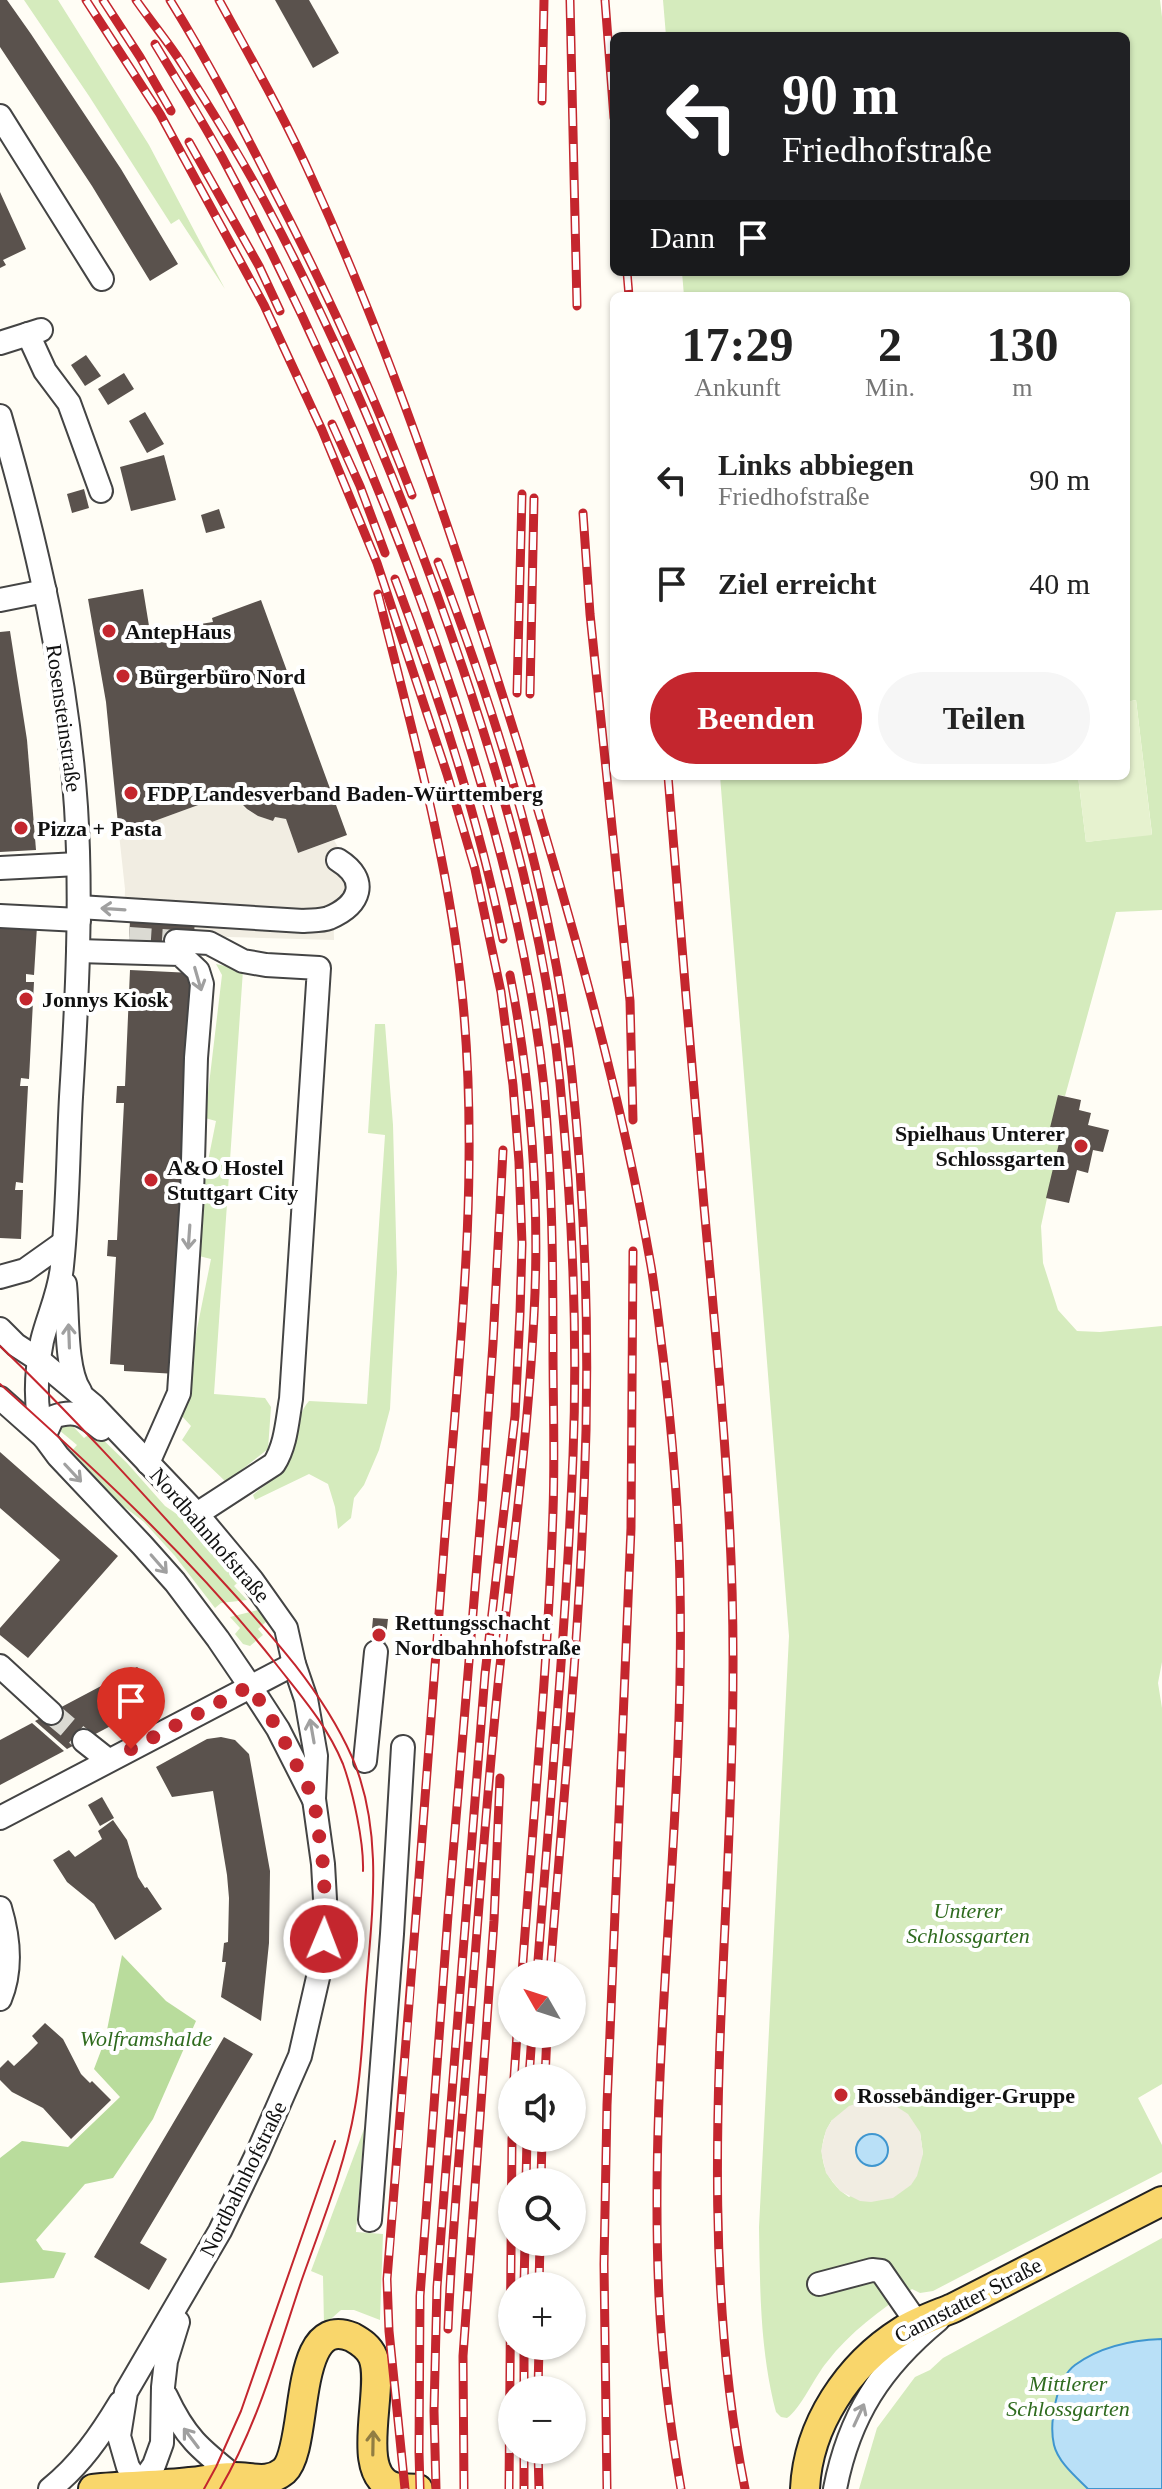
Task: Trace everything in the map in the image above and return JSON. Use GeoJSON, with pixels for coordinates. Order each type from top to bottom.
{"type":"FeatureCollection","features":[{"type":"Feature","properties":{"kind":"main road","name":"Cannstatter Straße"},"geometry":{"type":"LineString","coordinates":[[805,2489],[809,2453],[818,2430],[842,2387],[880,2346],[917,2323],[953,2308],[1162,2201]]}},
{"type":"Feature","properties":{"kind":"main road"},"geometry":{"type":"LineString","coordinates":[[93,2489],[193,2486],[234,2476],[265,2480],[282,2472],[296,2447],[300,2409],[317,2347],[324,2338],[344,2335],[366,2346],[375,2361],[372,2453],[377,2474],[392,2487],[418,2489]]}},
{"type":"Feature","properties":{"kind":"street"},"geometry":{"type":"LineString","coordinates":[[0,116],[102,279]]}},
{"type":"Feature","properties":{"kind":"street"},"geometry":{"type":"LineString","coordinates":[[0,343],[35,332],[45,371],[69,403],[101,491]]}},
{"type":"Feature","properties":{"kind":"street","name":"Rosensteinstraße"},"geometry":{"type":"LineString","coordinates":[[0,416],[45,591],[67,711],[76,806],[79,928],[62,1267],[39,1360],[37,1417],[44,1437]]}},
{"type":"Feature","properties":{"kind":"street"},"geometry":{"type":"LineString","coordinates":[[0,600],[45,591]]}},
{"type":"Feature","properties":{"kind":"street"},"geometry":{"type":"LineString","coordinates":[[79,928],[325,919],[351,905],[358,895],[354,874],[338,860]]}},
{"type":"Feature","properties":{"kind":"street"},"geometry":{"type":"LineString","coordinates":[[0,868],[78,864]]}},
{"type":"Feature","properties":{"kind":"street"},"geometry":{"type":"LineString","coordinates":[[0,916],[129,938]]}},
{"type":"Feature","properties":{"kind":"street"},"geometry":{"type":"LineString","coordinates":[[79,928],[180,954],[198,971],[202,984],[179,1393],[148,1463]]}},
{"type":"Feature","properties":{"kind":"street"},"geometry":{"type":"LineString","coordinates":[[44,1437],[53,1417],[66,1413],[80,1414],[100,1427],[168,1499],[197,1514],[274,1464],[281,1452],[291,1399],[319,968],[266,965],[231,956],[213,940],[176,941]]}},
{"type":"Feature","properties":{"kind":"street"},"geometry":{"type":"LineString","coordinates":[[0,1277],[25,1270],[63,1243]]}},
{"type":"Feature","properties":{"kind":"street","name":"Rosensteinstraße"},"geometry":{"type":"LineString","coordinates":[[62,1267],[70,1368],[87,1401]]}},
{"type":"Feature","properties":{"kind":"street","name":"Nordbahnhofstraße"},"geometry":{"type":"LineString","coordinates":[[0,1329],[87,1401],[197,1514],[252,1580],[286,1628],[306,1699],[316,1756],[314,1799],[323,1864],[326,1917],[322,1960],[300,2056],[258,2152],[220,2231],[126,2392],[119,2436],[128,2467],[140,2487],[154,2465],[162,2443],[166,2361],[195,2275]]}},
{"type":"Feature","properties":{"kind":"street","name":"Nordbahnhofstraße"},"geometry":{"type":"LineString","coordinates":[[0,1398],[44,1437],[175,1582],[218,1639],[278,1729],[314,1799]]}},
{"type":"Feature","properties":{"kind":"street"},"geometry":{"type":"LineString","coordinates":[[365,1761],[376,1652]]}},
{"type":"Feature","properties":{"kind":"street"},"geometry":{"type":"LineString","coordinates":[[0,1818],[294,1664]]}},
{"type":"Feature","properties":{"kind":"street"},"geometry":{"type":"LineString","coordinates":[[0,1666],[51,1713]]}},
{"type":"Feature","properties":{"kind":"street"},"geometry":{"type":"LineString","coordinates":[[84,1741],[108,1760]]}},
{"type":"Feature","properties":{"kind":"street"},"geometry":{"type":"LineString","coordinates":[[370,2220],[403,1747]]}},
{"type":"Feature","properties":{"kind":"street"},"geometry":{"type":"LineString","coordinates":[[0,1908],[8,1953],[7,1983],[0,1999]]}},
{"type":"Feature","properties":{"kind":"street"},"geometry":{"type":"LineString","coordinates":[[819,2284],[872,2270],[881,2271],[917,2323]]}},
{"type":"Feature","properties":{"kind":"street"},"geometry":{"type":"LineString","coordinates":[[835,2489],[846,2446],[873,2389],[896,2358],[953,2308]]}},
{"type":"Feature","properties":{"kind":"street"},"geometry":{"type":"LineString","coordinates":[[163,2387],[176,2416],[197,2446],[234,2476]]}},
{"type":"Feature","properties":{"kind":"street"},"geometry":{"type":"LineString","coordinates":[[50,2489],[92,2448],[126,2392]]}},
{"type":"Feature","properties":{"kind":"green space"},"geometry":{"type":"Polygon","coordinates":[[[24,0],[58,0],[149,145],[225,289],[179,219],[171,224],[24,0]]]}},
{"type":"Feature","properties":{"kind":"green space","name":"Unterer Schlossgarten"},"geometry":{"type":"Polygon","coordinates":[[[663,0],[1160,0],[1162,910],[1116,912],[1065,1096],[1058,1095],[1059,1143],[1041,1226],[1043,1263],[1058,1310],[1077,1331],[1162,1326],[1162,1662],[1158,1683],[1162,1708],[1162,2084],[1138,2098],[1162,2145],[1162,2172],[933,2291],[920,2293],[912,2289],[877,2313],[845,2341],[787,2418],[776,2412],[767,2366],[759,2227],[789,1636],[720,780],[1078,780],[1086,842],[1152,834],[1136,700],[1130,701],[1130,292],[684,292],[682,276],[1130,276],[1130,32],[666,32],[663,0]],[[832,2120],[826,2131],[822,2152],[832,2181],[849,2197],[923,2154],[920,2132],[832,2120]]]}},
{"type":"Feature","properties":{"kind":"green space"},"geometry":{"type":"Polygon","coordinates":[[[1136,700],[1152,835],[1086,842],[1078,780],[1130,780],[1130,701],[1136,700]]]}},
{"type":"Feature","properties":{"kind":"green space"},"geometry":{"type":"Polygon","coordinates":[[[216,964],[243,970],[214,1394],[265,1398],[271,1407],[268,1449],[226,1482],[182,1440],[191,1426],[180,1414],[211,1259],[199,1256],[198,1211],[216,1121],[205,1118],[222,975],[216,964]]]}},
{"type":"Feature","properties":{"kind":"green space"},"geometry":{"type":"Polygon","coordinates":[[[375,1024],[385,1024],[393,1125],[397,1273],[390,1409],[379,1450],[364,1485],[354,1498],[351,1518],[338,1529],[328,1484],[309,1474],[255,1500],[253,1495],[286,1465],[301,1415],[309,1401],[367,1404],[385,1135],[368,1133],[375,1024]]]}},
{"type":"Feature","properties":{"kind":"green space"},"geometry":{"type":"Polygon","coordinates":[[[69,1422],[84,1438],[94,1431],[165,1506],[193,1525],[239,1581],[234,1586],[247,1600],[221,1603],[215,1608],[144,1522],[118,1502],[70,1453],[77,1445],[59,1430],[69,1422]]]}},
{"type":"Feature","properties":{"kind":"green space"},"geometry":{"type":"Polygon","coordinates":[[[262,1609],[267,1621],[258,1629],[263,1635],[250,1646],[243,1644],[235,1634],[240,1628],[230,1617],[262,1609]]]}},
{"type":"Feature","properties":{"kind":"green space","name":"Wolframshalde"},"geometry":{"type":"Polygon","coordinates":[[[122,1955],[166,2001],[196,2021],[153,2119],[113,2178],[85,2184],[36,2240],[43,2250],[66,2253],[54,2278],[0,2283],[0,2158],[22,2141],[68,2147],[120,2097],[94,2069],[105,2040],[122,1955]]]}},
{"type":"Feature","properties":{"kind":"green space"},"geometry":{"type":"Polygon","coordinates":[[[364,2129],[356,2232],[383,2234],[380,2320],[354,2310],[341,2310],[324,2325],[323,2276],[311,2271],[364,2129]]]}},
{"type":"Feature","properties":{"kind":"green space","name":"Mittlerer Schlossgarten"},"geometry":{"type":"Polygon","coordinates":[[[1162,2238],[1162,2489],[859,2489],[877,2428],[915,2377],[930,2370],[943,2358],[1162,2238]]]}},
{"type":"Feature","properties":{"kind":"shaded area"},"geometry":{"type":"Polygon","coordinates":[[[231,793],[246,809],[258,816],[273,821],[275,817],[286,819],[298,853],[334,840],[339,849],[338,869],[351,884],[339,902],[333,903],[334,940],[194,936],[195,918],[124,918],[125,889],[119,834],[231,793]]]}},
{"type":"Feature","properties":{"kind":"shaded area"},"geometry":{"type":"Polygon","coordinates":[[[868,2100],[891,2103],[908,2114],[920,2132],[923,2154],[911,2185],[893,2198],[871,2202],[860,2201],[840,2191],[826,2173],[821,2151],[832,2120],[849,2106],[868,2100]]]}},
{"type":"Feature","properties":{"kind":"water"},"geometry":{"type":"Polygon","coordinates":[[[872,2134],[883,2139],[888,2150],[883,2161],[872,2166],[861,2161],[856,2150],[861,2139],[872,2134]]]}},
{"type":"Feature","properties":{"kind":"water"},"geometry":{"type":"Polygon","coordinates":[[[1162,2339],[1162,2489],[1088,2489],[1063,2463],[1054,2445],[1053,2414],[1063,2380],[1075,2365],[1095,2353],[1128,2343],[1162,2339]]]}},
{"type":"Feature","properties":{"kind":"building"},"geometry":{"type":"Polygon","coordinates":[[[0,0],[7,0],[31,34],[121,169],[178,264],[150,281],[92,186],[0,47],[0,0]]]}},
{"type":"Feature","properties":{"kind":"building"},"geometry":{"type":"Polygon","coordinates":[[[275,0],[309,0],[339,53],[313,68],[275,0]]]}},
{"type":"Feature","properties":{"kind":"building"},"geometry":{"type":"Polygon","coordinates":[[[0,192],[26,249],[3,260],[6,265],[0,268],[0,192]]]}},
{"type":"Feature","properties":{"kind":"building"},"geometry":{"type":"Polygon","coordinates":[[[86,355],[101,376],[85,386],[71,365],[86,355]]]}},
{"type":"Feature","properties":{"kind":"building"},"geometry":{"type":"Polygon","coordinates":[[[124,373],[134,389],[108,405],[98,389],[124,373]]]}},
{"type":"Feature","properties":{"kind":"building"},"geometry":{"type":"Polygon","coordinates":[[[145,412],[164,444],[147,453],[129,421],[145,412]]]}},
{"type":"Feature","properties":{"kind":"building"},"geometry":{"type":"Polygon","coordinates":[[[164,455],[176,500],[131,511],[120,467],[164,455]]]}},
{"type":"Feature","properties":{"kind":"building"},"geometry":{"type":"Polygon","coordinates":[[[84,489],[89,508],[72,513],[67,494],[84,489]]]}},
{"type":"Feature","properties":{"kind":"building"},"geometry":{"type":"Polygon","coordinates":[[[219,509],[225,528],[206,533],[201,515],[219,509]]]}},
{"type":"Feature","properties":{"kind":"building"},"geometry":{"type":"Polygon","coordinates":[[[143,589],[150,632],[213,622],[212,618],[261,600],[347,835],[298,853],[286,819],[275,817],[273,821],[258,816],[231,793],[119,834],[106,702],[88,599],[143,589]]]}},
{"type":"Feature","properties":{"kind":"building"},"geometry":{"type":"Polygon","coordinates":[[[10,631],[27,740],[36,850],[0,852],[0,632],[10,631]]]}},
{"type":"Feature","properties":{"kind":"building"},"geometry":{"type":"Polygon","coordinates":[[[195,917],[194,936],[176,945],[129,942],[130,919],[195,917]]]}},
{"type":"Feature","properties":{"kind":"building"},"geometry":{"type":"Polygon","coordinates":[[[0,924],[37,926],[34,975],[26,974],[26,982],[34,982],[29,1079],[21,1078],[20,1086],[28,1086],[23,1183],[16,1182],[15,1190],[23,1190],[21,1239],[0,1238],[0,924]]]}},
{"type":"Feature","properties":{"kind":"building","name":"A&O Hostel Stuttgart City"},"geometry":{"type":"Polygon","coordinates":[[[130,970],[192,973],[177,1374],[124,1371],[124,1365],[110,1364],[116,1257],[107,1256],[108,1240],[117,1240],[124,1103],[116,1103],[117,1086],[125,1086],[130,970]]]}},
{"type":"Feature","properties":{"kind":"building","name":"Spielhaus Unterer Schlossgarten"},"geometry":{"type":"Polygon","coordinates":[[[1058,1095],[1081,1100],[1079,1110],[1091,1113],[1088,1125],[1109,1130],[1103,1152],[1093,1150],[1088,1173],[1077,1170],[1069,1203],[1046,1198],[1059,1143],[1047,1140],[1058,1095]]]}},
{"type":"Feature","properties":{"kind":"building"},"geometry":{"type":"Polygon","coordinates":[[[0,1452],[118,1556],[28,1658],[0,1635],[0,1628],[60,1560],[0,1508],[0,1452]]]}},
{"type":"Feature","properties":{"kind":"building","name":"Rettungsschacht Nordbahnhofstraße"},"geometry":{"type":"Polygon","coordinates":[[[373,1618],[388,1619],[384,1653],[370,1651],[373,1618]]]}},
{"type":"Feature","properties":{"kind":"building"},"geometry":{"type":"Polygon","coordinates":[[[137,1667],[157,1684],[152,1689],[158,1701],[67,1749],[35,1721],[137,1667]]]}},
{"type":"Feature","properties":{"kind":"building"},"geometry":{"type":"Polygon","coordinates":[[[32,1723],[64,1751],[0,1785],[0,1740],[32,1723]]]}},
{"type":"Feature","properties":{"kind":"building"},"geometry":{"type":"Polygon","coordinates":[[[221,1737],[235,1740],[249,1754],[270,1871],[269,1943],[261,2021],[221,1997],[226,1962],[222,1962],[224,1943],[228,1942],[229,1898],[213,1791],[172,1797],[156,1767],[207,1739],[221,1737]]]}},
{"type":"Feature","properties":{"kind":"building"},"geometry":{"type":"Polygon","coordinates":[[[102,1797],[114,1818],[100,1826],[88,1805],[102,1797]]]}},
{"type":"Feature","properties":{"kind":"building"},"geometry":{"type":"Polygon","coordinates":[[[113,1820],[127,1840],[138,1877],[162,1909],[115,1940],[94,1904],[67,1882],[53,1860],[69,1850],[75,1857],[102,1839],[98,1831],[113,1820]]]}},
{"type":"Feature","properties":{"kind":"building"},"geometry":{"type":"Polygon","coordinates":[[[45,2023],[63,2039],[81,2074],[111,2100],[71,2139],[43,2108],[12,2092],[0,2080],[0,2068],[8,2060],[14,2066],[38,2043],[32,2036],[45,2023]]]}},
{"type":"Feature","properties":{"kind":"building"},"geometry":{"type":"Polygon","coordinates":[[[224,2037],[253,2054],[140,2243],[167,2259],[149,2290],[94,2257],[224,2037]]]}},
{"type":"Feature","properties":{"kind":"tunnel"},"geometry":{"type":"LineString","coordinates":[[129,938],[176,941]]}},
{"type":"Feature","properties":{"kind":"tunnel"},"geometry":{"type":"LineString","coordinates":[[51,1713],[84,1741]]}},
{"type":"Feature","properties":{"kind":"tram line"},"geometry":{"type":"LineString","coordinates":[[0,1346],[103,1451],[245,1606],[304,1677],[338,1729],[352,1757],[369,1814],[373,1902],[361,2063],[351,2129],[332,2196],[266,2388],[245,2440],[220,2489]]}},
{"type":"Feature","properties":{"kind":"tram line"},"geometry":{"type":"LineString","coordinates":[[0,1384],[109,1484],[178,1553],[245,1626],[304,1699],[329,1736],[343,1764],[357,1817],[363,1871]]}},
{"type":"Feature","properties":{"kind":"tram line"},"geometry":{"type":"LineString","coordinates":[[204,2489],[241,2411],[335,2141]]}},
{"type":"Feature","properties":{"kind":"railway"},"geometry":{"type":"LineString","coordinates":[[86,0],[160,114],[264,305],[322,430],[377,563],[447,774],[475,869],[501,992],[519,1162],[522,1244],[520,1313],[515,1416],[485,1674],[437,2287],[436,2489]]}},
{"type":"Feature","properties":{"kind":"railway"},"geometry":{"type":"LineString","coordinates":[[103,0],[171,111]]}},
{"type":"Feature","properties":{"kind":"railway"},"geometry":{"type":"LineString","coordinates":[[136,0],[179,58],[249,174],[298,265],[351,378],[399,494],[463,669],[510,821],[535,925],[560,1083],[571,1222],[575,1363],[566,1586],[538,1960]]}},
{"type":"Feature","properties":{"kind":"railway"},"geometry":{"type":"LineString","coordinates":[[170,0],[224,93],[311,263],[364,378],[412,495]]}},
{"type":"Feature","properties":{"kind":"railway"},"geometry":{"type":"LineString","coordinates":[[219,0],[314,183],[399,389],[448,529],[556,871],[609,1067],[639,1199],[663,1356],[677,1500],[679,1558],[677,1765],[658,2119],[657,2208],[662,2345],[681,2489]]}},
{"type":"Feature","properties":{"kind":"railway"},"geometry":{"type":"LineString","coordinates":[[542,101],[544,0]]}},
{"type":"Feature","properties":{"kind":"railway"},"geometry":{"type":"LineString","coordinates":[[570,0],[577,306]]}},
{"type":"Feature","properties":{"kind":"railway"},"geometry":{"type":"LineString","coordinates":[[605,0],[610,66]]}},
{"type":"Feature","properties":{"kind":"railway"},"geometry":{"type":"LineString","coordinates":[[155,44],[214,143],[256,222],[320,354],[378,488],[468,742],[497,839],[530,987],[544,1087],[549,1152],[554,1470],[548,1627],[523,1960]]}},
{"type":"Feature","properties":{"kind":"railway"},"geometry":{"type":"LineString","coordinates":[[189,142],[259,266],[280,311]]}},
{"type":"Feature","properties":{"kind":"railway"},"geometry":{"type":"LineString","coordinates":[[627,276],[629,292]]}},
{"type":"Feature","properties":{"kind":"railway"},"geometry":{"type":"LineString","coordinates":[[332,424],[385,553]]}},
{"type":"Feature","properties":{"kind":"railway"},"geometry":{"type":"LineString","coordinates":[[517,693],[522,494]]}},
{"type":"Feature","properties":{"kind":"railway"},"geometry":{"type":"LineString","coordinates":[[530,694],[534,498]]}},
{"type":"Feature","properties":{"kind":"railway"},"geometry":{"type":"LineString","coordinates":[[583,513],[590,614],[630,1001],[633,1120]]}},
{"type":"Feature","properties":{"kind":"railway"},"geometry":{"type":"LineString","coordinates":[[438,562],[483,687],[522,815],[538,880],[564,1010],[577,1128],[586,1284],[586,1441],[578,1613],[551,1960]]}},
{"type":"Feature","properties":{"kind":"railway"},"geometry":{"type":"LineString","coordinates":[[395,579],[456,757],[482,848],[503,939]]}},
{"type":"Feature","properties":{"kind":"railway"},"geometry":{"type":"LineString","coordinates":[[378,594],[428,797],[449,900],[463,1003],[469,1139],[461,1344],[387,2279],[389,2331],[405,2489]]}},
{"type":"Feature","properties":{"kind":"railway"},"geometry":{"type":"LineString","coordinates":[[668,780],[720,1380],[731,1555],[731,1773],[717,2183],[720,2286],[729,2387],[745,2489]]}},
{"type":"Feature","properties":{"kind":"railway"},"geometry":{"type":"LineString","coordinates":[[448,2329],[487,1805],[524,1450],[536,1273],[532,1144],[510,975]]}},
{"type":"Feature","properties":{"kind":"railway"},"geometry":{"type":"LineString","coordinates":[[420,2489],[420,2296],[482,1504],[503,1150]]}},
{"type":"Feature","properties":{"kind":"railway"},"geometry":{"type":"LineString","coordinates":[[607,2489],[604,2264],[607,2105],[631,1528],[633,1251]]}},
{"type":"Feature","properties":{"kind":"railway"},"geometry":{"type":"LineString","coordinates":[[464,2489],[463,2356],[494,1921],[500,1778]]}},
{"type":"Feature","properties":{"kind":"railway"},"geometry":{"type":"LineString","coordinates":[[515,2064],[516,2048]]}},
{"type":"Feature","properties":{"kind":"railway"},"geometry":{"type":"LineString","coordinates":[[530,2064],[531,2048]]}},
{"type":"Feature","properties":{"kind":"railway"},"geometry":{"type":"LineString","coordinates":[[546,2048],[546,2064]]}},
{"type":"Feature","properties":{"kind":"railway"},"geometry":{"type":"LineString","coordinates":[[509,2489],[512,2152]]}},
{"type":"Feature","properties":{"kind":"railway"},"geometry":{"type":"LineString","coordinates":[[526,2168],[527,2152]]}},
{"type":"Feature","properties":{"kind":"railway"},"geometry":{"type":"LineString","coordinates":[[541,2168],[542,2152]]}},
{"type":"Feature","properties":{"kind":"railway"},"geometry":{"type":"LineString","coordinates":[[524,2272],[525,2256]]}},
{"type":"Feature","properties":{"kind":"railway"},"geometry":{"type":"LineString","coordinates":[[539,2272],[540,2256]]}},
{"type":"Feature","properties":{"kind":"railway"},"geometry":{"type":"LineString","coordinates":[[524,2360],[524,2376]]}},
{"type":"Feature","properties":{"kind":"railway"},"geometry":{"type":"LineString","coordinates":[[538,2376],[539,2360]]}},
{"type":"Feature","properties":{"kind":"railway"},"geometry":{"type":"LineString","coordinates":[[524,2464],[524,2489]]}},
{"type":"Feature","properties":{"kind":"railway"},"geometry":{"type":"LineString","coordinates":[[538,2464],[539,2489]]}},
{"type":"Feature","properties":{"kind":"place","name":"AntepHaus"},"geometry":{"type":"Point","coordinates":[109,631]}},
{"type":"Feature","properties":{"kind":"place","name":"Bürgerbüro Nord"},"geometry":{"type":"Point","coordinates":[123,676]}},
{"type":"Feature","properties":{"kind":"place","name":"FDP Landesverband Baden-Württemberg"},"geometry":{"type":"Point","coordinates":[131,793]}},
{"type":"Feature","properties":{"kind":"place","name":"Pizza + Pasta"},"geometry":{"type":"Point","coordinates":[21,828]}},
{"type":"Feature","properties":{"kind":"place","name":"Jonnys Kiosk"},"geometry":{"type":"Point","coordinates":[26,999]}},
{"type":"Feature","properties":{"kind":"place","name":"Spielhaus Unterer Schlossgarten"},"geometry":{"type":"Point","coordinates":[1081,1146]}},
{"type":"Feature","properties":{"kind":"place","name":"A&O Hostel Stuttgart City"},"geometry":{"type":"Point","coordinates":[151,1180]}},
{"type":"Feature","properties":{"kind":"place","name":"Rettungsschacht Nordbahnhofstraße"},"geometry":{"type":"Point","coordinates":[379,1635]}},
{"type":"Feature","properties":{"kind":"place","name":"Rossebändiger-Gruppe"},"geometry":{"type":"Point","coordinates":[841,2095]}},
{"type":"Feature","properties":{"kind":"route"},"geometry":{"type":"LineString","coordinates":[[131,1749],[250,1686],[278,1729],[314,1799],[323,1864],[324,1939]]}}]}
